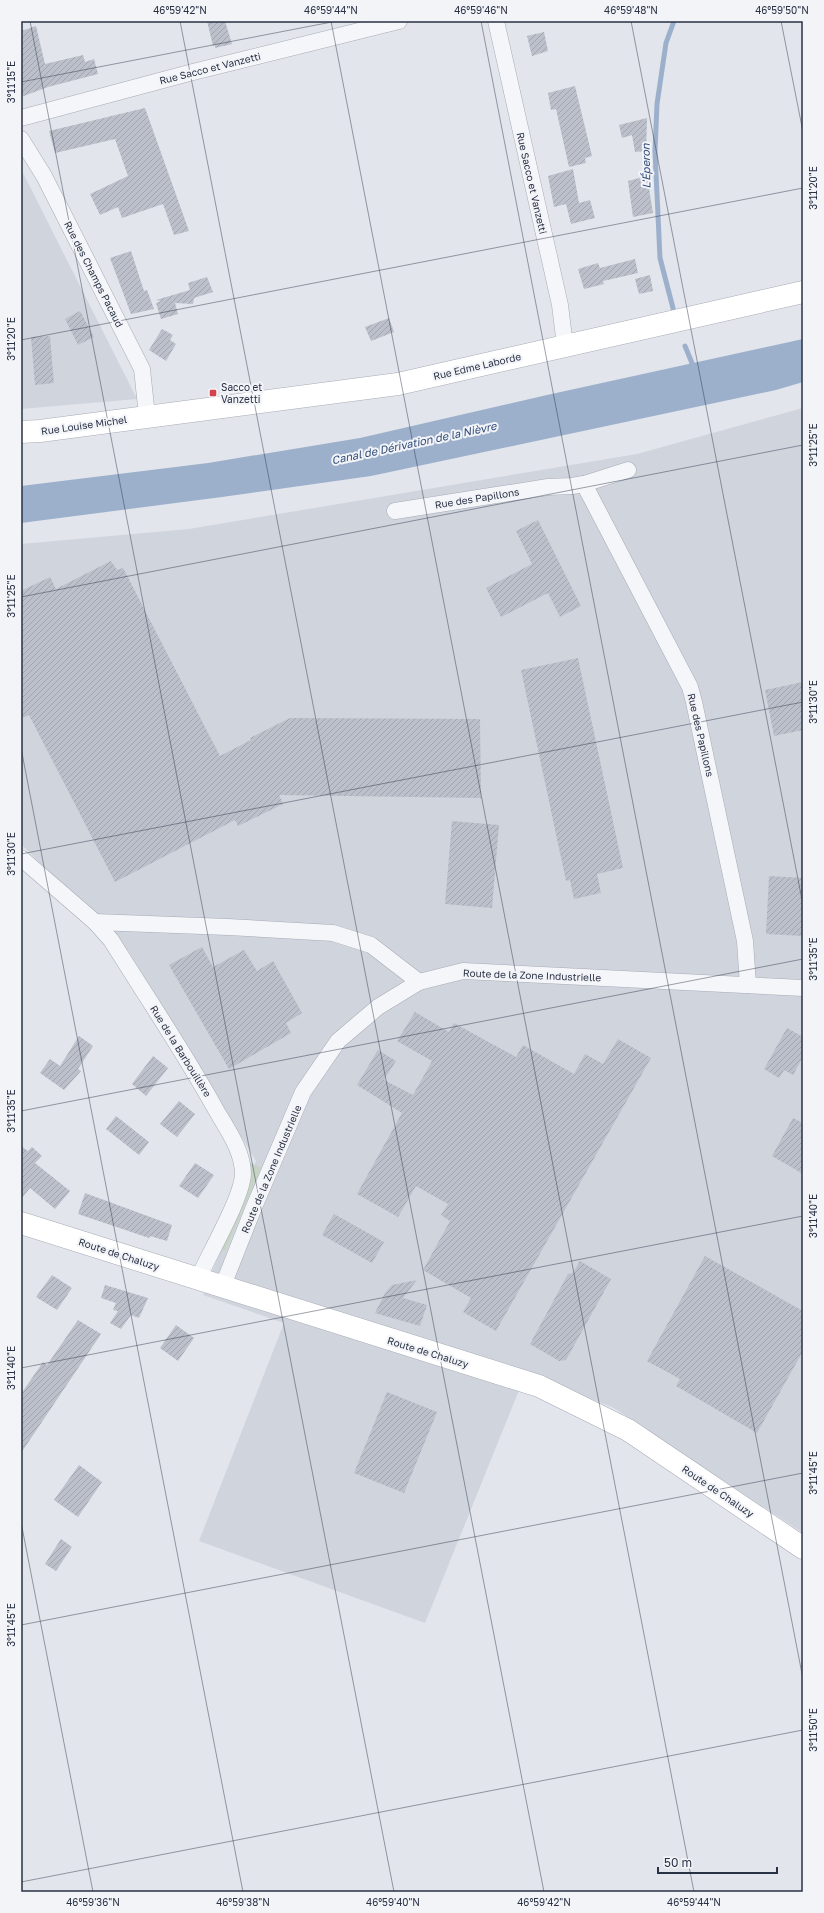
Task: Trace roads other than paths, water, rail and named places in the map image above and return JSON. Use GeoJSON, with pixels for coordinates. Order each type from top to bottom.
{"type":"FeatureCollection","features":[{"type":"Feature","properties":{"kind":"street","name":"Rue Sacco et Vanzetti"},"geometry":{"type":"LineString","coordinates":[[21,118],[193,72],[399,21]]}},
{"type":"Feature","properties":{"kind":"street","name":"Rue Sacco et Vanzetti"},"geometry":{"type":"LineString","coordinates":[[496,21],[560,305],[565,346]]}},
{"type":"Feature","properties":{"kind":"street","name":"Rue des Champs Pacaud"},"geometry":{"type":"LineString","coordinates":[[21,139],[44,176],[142,368],[147,416]]}},
{"type":"Feature","properties":{"kind":"street","name":"Rue Edme Laborde"},"geometry":{"type":"LineString","coordinates":[[147,416],[398,384],[803,292]]}},
{"type":"Feature","properties":{"kind":"street","name":"Rue Louise Michel"},"geometry":{"type":"LineString","coordinates":[[21,432],[40,431],[147,416]]}},
{"type":"Feature","properties":{"kind":"street","name":"Rue des Papillons"},"geometry":{"type":"LineString","coordinates":[[395,511],[548,486],[572,486],[584,484],[628,470]]}},
{"type":"Feature","properties":{"kind":"street","name":"Rue des Papillons"},"geometry":{"type":"LineString","coordinates":[[584,484],[690,687],[745,941],[748,985]]}},
{"type":"Feature","properties":{"kind":"street","name":"Rue de la Barbouillère"},"geometry":{"type":"LineString","coordinates":[[21,858],[96,922],[110,940],[202,1083],[238,1150],[243,1175],[240,1187],[232,1208],[198,1279]]}},
{"type":"Feature","properties":{"kind":"street"},"geometry":{"type":"LineString","coordinates":[[96,922],[333,933],[371,945],[420,982]]}},
{"type":"Feature","properties":{"kind":"street","name":"Route de la Zone Industrielle"},"geometry":{"type":"LineString","coordinates":[[222,1288],[254,1207],[303,1092],[338,1041],[378,1007],[420,982],[463,971],[803,988]]}},
{"type":"Feature","properties":{"kind":"street","name":"Route de Chaluzy"},"geometry":{"type":"LineString","coordinates":[[21,1223],[222,1288],[539,1386],[628,1430],[803,1548]]}},
{"type":"Feature","properties":{"kind":"water","name":"Canal de Dérivation de la Nièvre"},"geometry":{"type":"Polygon","coordinates":[[[803,339],[803,382],[776,390],[371,476],[21,523],[21,486],[208,463],[360,438],[803,339]]]}},
{"type":"Feature","properties":{"kind":"waterway","name":"L'Éperon"},"geometry":{"type":"LineString","coordinates":[[674,21],[666,43],[657,104],[655,151],[660,258],[674,312]]}},
{"type":"Feature","properties":{"kind":"waterway","name":"L'Éperon"},"geometry":{"type":"LineString","coordinates":[[685,346],[694,368]]}},
{"type":"Feature","properties":{"kind":"place","name":"Sacco et Vanzetti"},"geometry":{"type":"Point","coordinates":[213,393]}}]}
